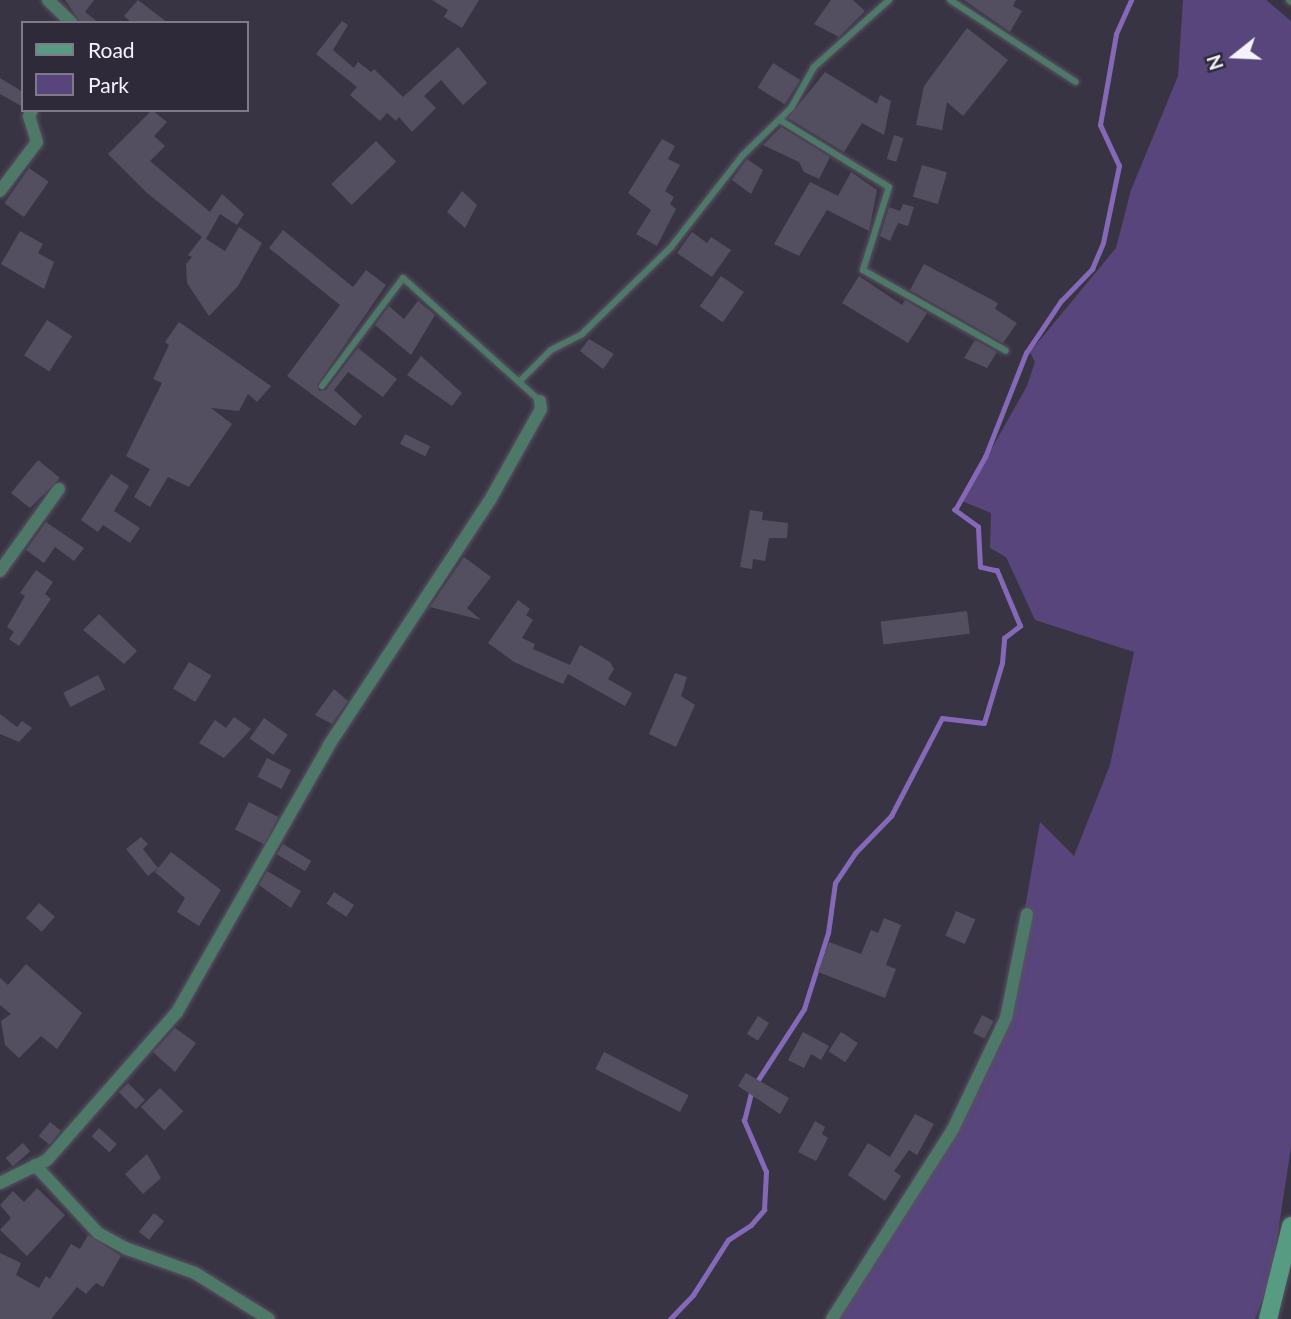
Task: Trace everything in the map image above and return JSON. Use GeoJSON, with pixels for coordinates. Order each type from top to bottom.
{"type":"FeatureCollection","features":[{"type":"Feature","properties":{"kind":"street"},"geometry":{"type":"LineString","coordinates":[[48,0],[70,21]]}},
{"type":"Feature","properties":{"kind":"street"},"geometry":{"type":"LineString","coordinates":[[0,191],[37,142],[29,116],[31,112]]}},
{"type":"Feature","properties":{"kind":"street"},"geometry":{"type":"LineString","coordinates":[[0,1183],[47,1160],[102,1104],[177,1012],[329,746],[490,500],[541,410],[540,401]]}},
{"type":"Feature","properties":{"kind":"street"},"geometry":{"type":"LineString","coordinates":[[0,571],[59,489]]}},
{"type":"Feature","properties":{"kind":"street"},"geometry":{"type":"LineString","coordinates":[[832,1319],[953,1129],[1006,1018],[1027,914]]}},
{"type":"Feature","properties":{"kind":"street"},"geometry":{"type":"LineString","coordinates":[[35,1165],[98,1233],[125,1248],[195,1273],[269,1319]]}},
{"type":"Feature","properties":{"kind":"street"},"geometry":{"type":"LineString","coordinates":[[1268,1319],[1291,1226]]}},
{"type":"Feature","properties":{"kind":"lane"},"geometry":{"type":"LineString","coordinates":[[519,382],[551,351],[582,334],[671,247],[743,155],[780,120],[814,67],[889,0]]}},
{"type":"Feature","properties":{"kind":"lane"},"geometry":{"type":"LineString","coordinates":[[950,0],[1076,82]]}},
{"type":"Feature","properties":{"kind":"lane"},"geometry":{"type":"LineString","coordinates":[[780,120],[889,187],[863,270],[1006,351]]}},
{"type":"Feature","properties":{"kind":"lane"},"geometry":{"type":"LineString","coordinates":[[322,386],[403,278],[540,401]]}},
{"type":"Feature","properties":{"kind":"green space"},"geometry":{"type":"Polygon","coordinates":[[[1183,0],[1266,0],[1291,21],[1291,1147],[1271,1278],[1255,1319],[832,1319],[901,1216],[1006,1018],[1040,822],[1074,856],[1110,765],[1134,652],[1035,620],[1006,557],[990,548],[991,513],[962,501],[1027,386],[1035,362],[1030,352],[1116,248],[1131,190],[1178,76],[1183,0]]]}},
{"type":"Feature","properties":{"kind":"building"},"geometry":{"type":"Polygon","coordinates":[[[65,0],[94,0],[85,12],[96,21],[80,21],[65,0]]]}},
{"type":"Feature","properties":{"kind":"building"},"geometry":{"type":"Polygon","coordinates":[[[138,0],[165,21],[130,21],[124,16],[138,0]]]}},
{"type":"Feature","properties":{"kind":"building"},"geometry":{"type":"Polygon","coordinates":[[[432,0],[479,0],[462,28],[444,17],[448,10],[432,0]]]}},
{"type":"Feature","properties":{"kind":"building"},"geometry":{"type":"Polygon","coordinates":[[[831,0],[853,0],[865,11],[839,37],[814,24],[831,0]]]}},
{"type":"Feature","properties":{"kind":"building"},"geometry":{"type":"Polygon","coordinates":[[[964,0],[1016,0],[1013,6],[1022,11],[1010,32],[964,0]]]}},
{"type":"Feature","properties":{"kind":"building"},"geometry":{"type":"Polygon","coordinates":[[[342,21],[348,25],[333,50],[354,68],[358,62],[371,72],[374,69],[403,97],[458,47],[487,83],[463,105],[441,80],[424,96],[436,108],[412,132],[399,117],[396,121],[387,113],[380,121],[350,95],[357,87],[316,54],[342,21]]]}},
{"type":"Feature","properties":{"kind":"building"},"geometry":{"type":"Polygon","coordinates":[[[967,28],[1008,60],[963,116],[947,102],[942,130],[916,125],[924,86],[967,28]]]}},
{"type":"Feature","properties":{"kind":"building"},"geometry":{"type":"Polygon","coordinates":[[[773,63],[800,80],[785,105],[758,88],[773,63]]]}},
{"type":"Feature","properties":{"kind":"building"},"geometry":{"type":"Polygon","coordinates":[[[825,72],[877,104],[880,95],[891,101],[884,135],[862,123],[844,152],[788,118],[825,72]]]}},
{"type":"Feature","properties":{"kind":"building"},"geometry":{"type":"Polygon","coordinates":[[[0,78],[21,91],[21,106],[0,94],[0,78]]]}},
{"type":"Feature","properties":{"kind":"building"},"geometry":{"type":"Polygon","coordinates":[[[150,112],[154,112],[167,122],[154,136],[165,146],[150,161],[210,212],[222,194],[244,214],[237,225],[220,214],[206,239],[225,251],[239,227],[262,243],[238,286],[209,316],[187,283],[186,264],[192,257],[188,255],[202,237],[147,193],[108,154],[150,112]]]}},
{"type":"Feature","properties":{"kind":"building"},"geometry":{"type":"Polygon","coordinates":[[[781,127],[830,157],[819,179],[804,172],[799,162],[763,145],[781,127]]]}},
{"type":"Feature","properties":{"kind":"building"},"geometry":{"type":"Polygon","coordinates":[[[894,135],[904,138],[896,162],[887,159],[894,135]]]}},
{"type":"Feature","properties":{"kind":"building"},"geometry":{"type":"Polygon","coordinates":[[[662,139],[675,146],[668,159],[680,165],[665,191],[674,197],[670,204],[676,209],[657,246],[636,234],[651,210],[628,193],[662,139]]]}},
{"type":"Feature","properties":{"kind":"building"},"geometry":{"type":"Polygon","coordinates":[[[376,141],[396,162],[352,205],[331,184],[376,141]]]}},
{"type":"Feature","properties":{"kind":"building"},"geometry":{"type":"Polygon","coordinates":[[[747,159],[763,170],[751,194],[732,180],[747,159]]]}},
{"type":"Feature","properties":{"kind":"building"},"geometry":{"type":"Polygon","coordinates":[[[922,165],[947,172],[938,204],[913,197],[922,165]]]}},
{"type":"Feature","properties":{"kind":"building"},"geometry":{"type":"Polygon","coordinates":[[[29,168],[49,182],[24,217],[4,203],[29,168]]]}},
{"type":"Feature","properties":{"kind":"building"},"geometry":{"type":"Polygon","coordinates":[[[851,172],[877,190],[869,231],[827,210],[799,256],[774,244],[810,182],[838,196],[851,172]]]}},
{"type":"Feature","properties":{"kind":"building"},"geometry":{"type":"Polygon","coordinates":[[[462,191],[477,205],[465,228],[447,212],[462,191]]]}},
{"type":"Feature","properties":{"kind":"building"},"geometry":{"type":"Polygon","coordinates":[[[903,204],[914,207],[908,226],[898,223],[890,241],[880,236],[889,207],[900,211],[903,204]]]}},
{"type":"Feature","properties":{"kind":"building"},"geometry":{"type":"Polygon","coordinates":[[[283,230],[353,287],[366,270],[386,285],[317,385],[319,391],[326,390],[358,348],[397,379],[383,397],[348,372],[334,390],[362,416],[355,426],[287,376],[340,305],[269,248],[283,230]]]}},
{"type":"Feature","properties":{"kind":"building"},"geometry":{"type":"Polygon","coordinates":[[[20,231],[43,244],[38,253],[54,262],[44,289],[1,264],[20,231]]]}},
{"type":"Feature","properties":{"kind":"building"},"geometry":{"type":"Polygon","coordinates":[[[692,232],[707,243],[711,237],[731,250],[712,277],[677,253],[692,232]]]}},
{"type":"Feature","properties":{"kind":"building"},"geometry":{"type":"Polygon","coordinates":[[[924,264],[998,303],[995,309],[1017,323],[1003,343],[910,290],[924,264]]]}},
{"type":"Feature","properties":{"kind":"building"},"geometry":{"type":"Polygon","coordinates":[[[721,276],[744,292],[723,322],[700,306],[721,276]]]}},
{"type":"Feature","properties":{"kind":"building"},"geometry":{"type":"Polygon","coordinates":[[[859,276],[902,305],[905,300],[927,313],[908,343],[842,303],[859,276]]]}},
{"type":"Feature","properties":{"kind":"building"},"geometry":{"type":"Polygon","coordinates":[[[418,301],[435,315],[411,355],[375,325],[389,306],[404,319],[418,301]]]}},
{"type":"Feature","properties":{"kind":"building"},"geometry":{"type":"Polygon","coordinates":[[[47,320],[72,336],[49,372],[24,355],[47,320]]]}},
{"type":"Feature","properties":{"kind":"building"},"geometry":{"type":"Polygon","coordinates":[[[179,322],[271,386],[257,402],[248,394],[239,411],[211,408],[232,424],[189,487],[168,477],[150,507],[134,497],[150,469],[126,456],[162,383],[153,379],[169,345],[165,342],[179,322]]]}},
{"type":"Feature","properties":{"kind":"building"},"geometry":{"type":"Polygon","coordinates":[[[589,339],[614,354],[603,369],[580,351],[589,339]]]}},
{"type":"Feature","properties":{"kind":"building"},"geometry":{"type":"Polygon","coordinates":[[[975,340],[997,352],[987,368],[964,358],[975,340]]]}},
{"type":"Feature","properties":{"kind":"building"},"geometry":{"type":"Polygon","coordinates":[[[421,356],[462,393],[452,406],[407,375],[421,356]]]}},
{"type":"Feature","properties":{"kind":"building"},"geometry":{"type":"Polygon","coordinates":[[[405,434],[430,446],[425,456],[400,444],[405,434]]]}},
{"type":"Feature","properties":{"kind":"building"},"geometry":{"type":"Polygon","coordinates":[[[38,460],[60,478],[30,508],[11,493],[38,460]]]}},
{"type":"Feature","properties":{"kind":"building"},"geometry":{"type":"Polygon","coordinates":[[[111,474],[129,486],[114,511],[140,528],[130,543],[103,525],[98,532],[81,520],[111,474]]]}},
{"type":"Feature","properties":{"kind":"building"},"geometry":{"type":"Polygon","coordinates":[[[750,510],[763,512],[762,520],[788,523],[787,538],[769,538],[765,561],[753,559],[752,569],[740,567],[750,510]]]}},
{"type":"Feature","properties":{"kind":"building"},"geometry":{"type":"Polygon","coordinates":[[[46,522],[84,548],[74,561],[55,547],[44,563],[26,550],[46,522]]]}},
{"type":"Feature","properties":{"kind":"building"},"geometry":{"type":"Polygon","coordinates":[[[464,557],[491,577],[467,608],[481,620],[430,607],[464,557]]]}},
{"type":"Feature","properties":{"kind":"building"},"geometry":{"type":"Polygon","coordinates":[[[36,570],[53,582],[45,594],[51,599],[19,646],[9,639],[14,632],[7,627],[25,596],[20,593],[36,570]]]}},
{"type":"Feature","properties":{"kind":"building"},"geometry":{"type":"Polygon","coordinates":[[[518,600],[530,609],[526,615],[533,620],[522,638],[535,644],[533,649],[570,665],[580,645],[610,662],[614,669],[608,679],[632,693],[625,706],[568,674],[563,684],[514,662],[488,643],[518,600]]]}},
{"type":"Feature","properties":{"kind":"building"},"geometry":{"type":"Polygon","coordinates":[[[967,611],[970,634],[883,644],[881,622],[967,611]]]}},
{"type":"Feature","properties":{"kind":"building"},"geometry":{"type":"Polygon","coordinates":[[[99,614],[137,651],[124,664],[83,630],[99,614]]]}},
{"type":"Feature","properties":{"kind":"building"},"geometry":{"type":"Polygon","coordinates":[[[189,662],[211,675],[195,702],[173,689],[189,662]]]}},
{"type":"Feature","properties":{"kind":"building"},"geometry":{"type":"Polygon","coordinates":[[[675,673],[687,677],[681,696],[695,705],[676,747],[649,734],[675,673]]]}},
{"type":"Feature","properties":{"kind":"building"},"geometry":{"type":"Polygon","coordinates":[[[98,675],[105,689],[71,707],[63,693],[98,675]]]}},
{"type":"Feature","properties":{"kind":"building"},"geometry":{"type":"Polygon","coordinates":[[[334,689],[348,701],[332,724],[315,715],[334,689]]]}},
{"type":"Feature","properties":{"kind":"building"},"geometry":{"type":"Polygon","coordinates":[[[0,714],[17,727],[22,721],[32,728],[19,742],[0,734],[0,714]]]}},
{"type":"Feature","properties":{"kind":"building"},"geometry":{"type":"Polygon","coordinates":[[[234,717],[251,729],[224,758],[199,743],[215,720],[226,728],[234,717]]]}},
{"type":"Feature","properties":{"kind":"building"},"geometry":{"type":"Polygon","coordinates":[[[264,718],[288,735],[273,755],[250,738],[264,718]]]}},
{"type":"Feature","properties":{"kind":"building"},"geometry":{"type":"Polygon","coordinates":[[[267,758],[291,770],[282,789],[257,777],[267,758]]]}},
{"type":"Feature","properties":{"kind":"building"},"geometry":{"type":"Polygon","coordinates":[[[249,802],[278,817],[264,845],[235,830],[249,802]]]}},
{"type":"Feature","properties":{"kind":"building"},"geometry":{"type":"Polygon","coordinates":[[[141,837],[148,844],[143,849],[158,868],[148,876],[126,849],[141,837]]]}},
{"type":"Feature","properties":{"kind":"building"},"geometry":{"type":"Polygon","coordinates":[[[283,844],[311,861],[305,871],[277,854],[283,844]]]}},
{"type":"Feature","properties":{"kind":"building"},"geometry":{"type":"Polygon","coordinates":[[[171,852],[221,890],[199,926],[177,912],[185,898],[155,872],[171,852]]]}},
{"type":"Feature","properties":{"kind":"building"},"geometry":{"type":"Polygon","coordinates":[[[267,871],[301,891],[291,908],[259,885],[267,871]]]}},
{"type":"Feature","properties":{"kind":"building"},"geometry":{"type":"Polygon","coordinates":[[[334,892],[354,905],[347,917],[326,904],[334,892]]]}},
{"type":"Feature","properties":{"kind":"building"},"geometry":{"type":"Polygon","coordinates":[[[39,903],[55,917],[42,932],[26,918],[39,903]]]}},
{"type":"Feature","properties":{"kind":"building"},"geometry":{"type":"Polygon","coordinates":[[[956,911],[975,919],[965,944],[945,936],[956,911]]]}},
{"type":"Feature","properties":{"kind":"building"},"geometry":{"type":"Polygon","coordinates":[[[884,918],[901,925],[886,965],[896,969],[885,998],[818,972],[829,942],[861,954],[871,930],[878,933],[884,918]]]}},
{"type":"Feature","properties":{"kind":"building"},"geometry":{"type":"Polygon","coordinates":[[[26,964],[82,1013],[57,1049],[41,1036],[19,1058],[5,1045],[1,1021],[11,1014],[0,1005],[0,978],[8,985],[26,964]]]}},
{"type":"Feature","properties":{"kind":"building"},"geometry":{"type":"Polygon","coordinates":[[[982,1015],[994,1021],[985,1039],[973,1033],[982,1015]]]}},
{"type":"Feature","properties":{"kind":"building"},"geometry":{"type":"Polygon","coordinates":[[[758,1016],[769,1023],[758,1041],[747,1034],[758,1016]]]}},
{"type":"Feature","properties":{"kind":"building"},"geometry":{"type":"Polygon","coordinates":[[[175,1028],[196,1043],[175,1072],[153,1052],[175,1028]]]}},
{"type":"Feature","properties":{"kind":"building"},"geometry":{"type":"Polygon","coordinates":[[[803,1032],[829,1046],[821,1060],[811,1054],[804,1068],[788,1060],[803,1032]]]}},
{"type":"Feature","properties":{"kind":"building"},"geometry":{"type":"Polygon","coordinates":[[[841,1032],[858,1043],[845,1062],[828,1051],[841,1032]]]}},
{"type":"Feature","properties":{"kind":"building"},"geometry":{"type":"Polygon","coordinates":[[[604,1052],[689,1095],[680,1112],[595,1069],[604,1052]]]}},
{"type":"Feature","properties":{"kind":"building"},"geometry":{"type":"Polygon","coordinates":[[[746,1073],[789,1098],[780,1114],[738,1086],[746,1073]]]}},
{"type":"Feature","properties":{"kind":"building"},"geometry":{"type":"Polygon","coordinates":[[[128,1083],[145,1100],[136,1109],[119,1092],[128,1083]]]}},
{"type":"Feature","properties":{"kind":"building"},"geometry":{"type":"Polygon","coordinates":[[[160,1088],[183,1111],[164,1130],[141,1107],[160,1088]]]}},
{"type":"Feature","properties":{"kind":"building"},"geometry":{"type":"Polygon","coordinates":[[[915,1114],[934,1124],[917,1155],[909,1150],[894,1171],[901,1176],[885,1201],[848,1175],[868,1143],[890,1157],[915,1114]]]}},
{"type":"Feature","properties":{"kind":"building"},"geometry":{"type":"Polygon","coordinates":[[[815,1121],[825,1127],[822,1134],[828,1138],[816,1161],[798,1152],[815,1121]]]}},
{"type":"Feature","properties":{"kind":"building"},"geometry":{"type":"Polygon","coordinates":[[[50,1122],[61,1131],[50,1145],[39,1136],[50,1122]]]}},
{"type":"Feature","properties":{"kind":"building"},"geometry":{"type":"Polygon","coordinates":[[[99,1128],[117,1144],[109,1152],[92,1136],[99,1128]]]}},
{"type":"Feature","properties":{"kind":"building"},"geometry":{"type":"Polygon","coordinates":[[[23,1143],[30,1151],[13,1166],[6,1158],[23,1143]]]}},
{"type":"Feature","properties":{"kind":"building"},"geometry":{"type":"Polygon","coordinates":[[[147,1154],[161,1178],[143,1194],[125,1174],[147,1154]]]}},
{"type":"Feature","properties":{"kind":"building"},"geometry":{"type":"Polygon","coordinates":[[[37,1188],[65,1215],[27,1256],[0,1230],[11,1218],[0,1205],[13,1191],[24,1202],[37,1188]]]}},
{"type":"Feature","properties":{"kind":"building"},"geometry":{"type":"Polygon","coordinates":[[[154,1213],[164,1221],[149,1240],[139,1232],[154,1213]]]}},
{"type":"Feature","properties":{"kind":"building"},"geometry":{"type":"Polygon","coordinates":[[[88,1235],[121,1256],[103,1287],[96,1283],[86,1294],[77,1287],[51,1319],[0,1319],[0,1253],[21,1263],[16,1275],[39,1288],[46,1276],[50,1279],[71,1244],[80,1249],[88,1235]]]}},
{"type":"Feature","properties":{"kind":"waterway"},"geometry":{"type":"LineString","coordinates":[[756,1083],[804,1009],[828,933],[835,883],[855,853],[891,816],[942,718],[984,723],[1002,663],[1004,638],[1020,626],[997,571],[980,567],[978,527],[955,510],[985,457],[1026,353],[1061,301],[1092,269],[1103,243],[1119,166],[1100,125],[1116,34],[1131,0]]}},
{"type":"Feature","properties":{"kind":"waterway"},"geometry":{"type":"LineString","coordinates":[[670,1319],[693,1295],[728,1240],[751,1225],[764,1210],[766,1172],[744,1121],[752,1090]]}}]}
